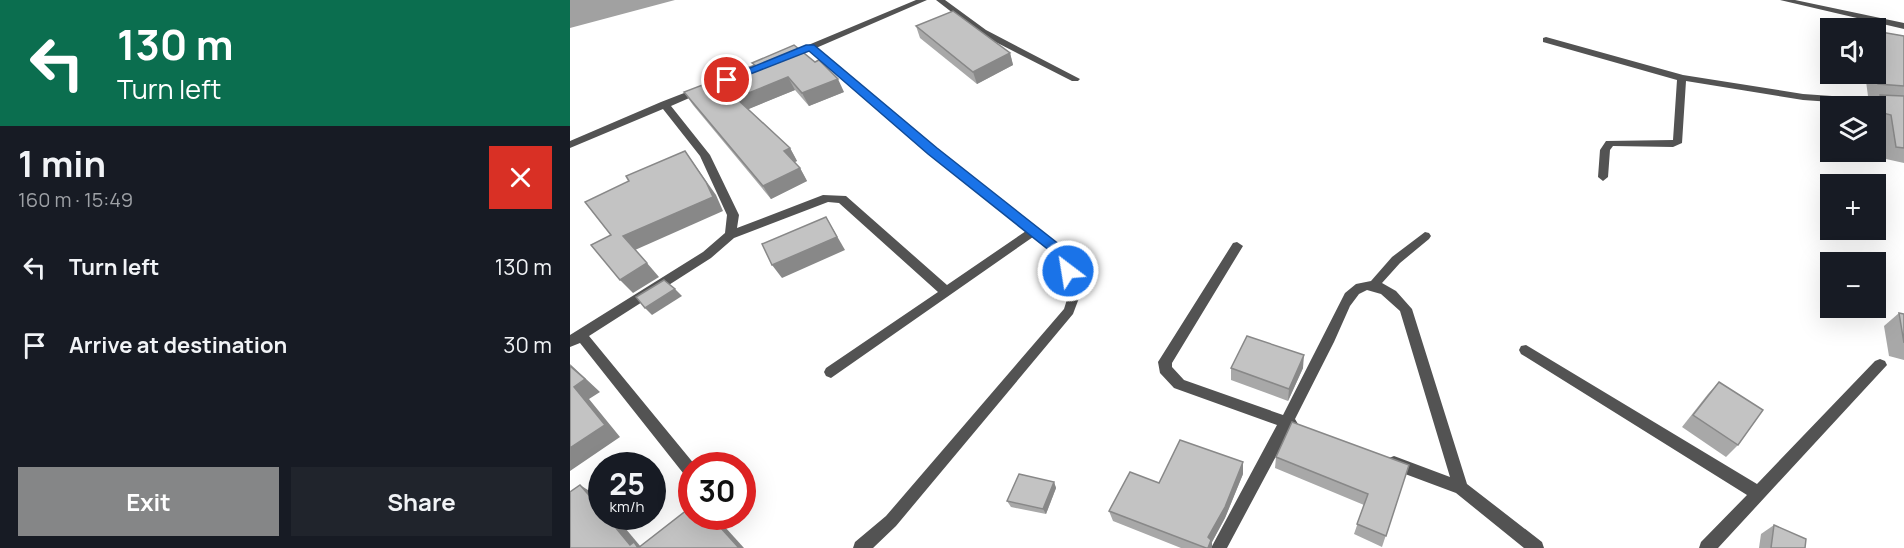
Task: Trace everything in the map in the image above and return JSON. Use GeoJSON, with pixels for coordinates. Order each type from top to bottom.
{"type":"FeatureCollection","features":[{"type":"Feature","properties":{"kind":"street"},"geometry":{"type":"LineString","coordinates":[[779,59],[923,0]]}},
{"type":"Feature","properties":{"kind":"street"},"geometry":{"type":"LineString","coordinates":[[940,0],[983,32],[1075,79]]}},
{"type":"Feature","properties":{"kind":"street"},"geometry":{"type":"LineString","coordinates":[[1784,0],[1904,26]]}},
{"type":"Feature","properties":{"kind":"street"},"geometry":{"type":"LineString","coordinates":[[1546,40],[1682,78],[1803,97],[1904,104]]}},
{"type":"Feature","properties":{"kind":"street"},"geometry":{"type":"LineString","coordinates":[[810,47],[932,151],[1060,252],[1076,290],[1069,311],[891,521],[861,548]]}},
{"type":"Feature","properties":{"kind":"street"},"geometry":{"type":"LineString","coordinates":[[1603,177],[1605,150],[1610,142],[1673,144],[1678,141],[1682,78]]}},
{"type":"Feature","properties":{"kind":"street"},"geometry":{"type":"LineString","coordinates":[[570,145],[706,88]]}},
{"type":"Feature","properties":{"kind":"street"},"geometry":{"type":"LineString","coordinates":[[664,104],[705,155],[733,215],[730,236]]}},
{"type":"Feature","properties":{"kind":"street"},"geometry":{"type":"LineString","coordinates":[[678,456],[576,338],[707,255],[730,236],[827,198],[842,199],[946,292]]}},
{"type":"Feature","properties":{"kind":"street"},"geometry":{"type":"LineString","coordinates":[[831,372],[1034,231]]}},
{"type":"Feature","properties":{"kind":"street"},"geometry":{"type":"LineString","coordinates":[[1373,286],[1396,260],[1425,236]]}},
{"type":"Feature","properties":{"kind":"street"},"geometry":{"type":"LineString","coordinates":[[1237,246],[1165,362],[1165,369],[1179,384],[1308,430]]}},
{"type":"Feature","properties":{"kind":"street"},"geometry":{"type":"LineString","coordinates":[[1219,548],[1351,293],[1361,286],[1373,286],[1393,294],[1406,309],[1461,488]]}},
{"type":"Feature","properties":{"kind":"street"},"geometry":{"type":"LineString","coordinates":[[1526,350],[1760,494]]}},
{"type":"Feature","properties":{"kind":"street"},"geometry":{"type":"LineString","coordinates":[[1707,548],[1880,365]]}},
{"type":"Feature","properties":{"kind":"street"},"geometry":{"type":"LineString","coordinates":[[1384,459],[1461,488],[1536,548]]}},
{"type":"Feature","properties":{"kind":"shaded area"},"geometry":{"type":"Polygon","coordinates":[[[570,0],[675,0],[570,28],[570,0]]]}},
{"type":"Feature","properties":{"kind":"building"},"geometry":{"type":"Polygon","coordinates":[[[953,11],[1010,53],[973,72],[916,26],[953,11]]]}},
{"type":"Feature","properties":{"kind":"building"},"geometry":{"type":"Polygon","coordinates":[[[1886,33],[1904,36],[1904,86],[1878,84],[1886,84],[1886,33]]]}},
{"type":"Feature","properties":{"kind":"building"},"geometry":{"type":"Polygon","coordinates":[[[794,45],[815,62],[819,60],[838,79],[802,93],[788,77],[736,98],[790,148],[784,151],[800,168],[763,186],[684,92],[755,65],[752,63],[794,45]]]}},
{"type":"Feature","properties":{"kind":"building"},"geometry":{"type":"Polygon","coordinates":[[[1880,95],[1904,96],[1904,148],[1896,147],[1891,115],[1886,114],[1886,96],[1880,95]]]}},
{"type":"Feature","properties":{"kind":"building"},"geometry":{"type":"Polygon","coordinates":[[[685,151],[706,182],[713,197],[623,236],[647,263],[620,280],[591,245],[611,235],[585,202],[629,181],[626,176],[685,151]]]}},
{"type":"Feature","properties":{"kind":"building"},"geometry":{"type":"Polygon","coordinates":[[[826,217],[837,237],[772,265],[762,244],[826,217]]]}},
{"type":"Feature","properties":{"kind":"building"},"geometry":{"type":"Polygon","coordinates":[[[664,280],[675,289],[645,308],[636,297],[664,280]]]}},
{"type":"Feature","properties":{"kind":"building"},"geometry":{"type":"Polygon","coordinates":[[[1899,313],[1904,314],[1904,343],[1899,313]]]}},
{"type":"Feature","properties":{"kind":"building"},"geometry":{"type":"Polygon","coordinates":[[[1247,336],[1304,355],[1289,389],[1231,368],[1247,336]]]}},
{"type":"Feature","properties":{"kind":"building"},"geometry":{"type":"Polygon","coordinates":[[[570,366],[585,379],[574,387],[605,425],[570,448],[570,366]]]}},
{"type":"Feature","properties":{"kind":"building"},"geometry":{"type":"Polygon","coordinates":[[[1719,382],[1763,410],[1738,445],[1693,415],[1719,382]]]}},
{"type":"Feature","properties":{"kind":"building"},"geometry":{"type":"Polygon","coordinates":[[[1292,422],[1409,465],[1386,536],[1357,524],[1368,494],[1276,457],[1292,422]]]}},
{"type":"Feature","properties":{"kind":"building"},"geometry":{"type":"Polygon","coordinates":[[[1180,440],[1243,462],[1225,507],[1208,537],[1211,540],[1208,548],[1109,511],[1130,472],[1159,483],[1180,440]]]}},
{"type":"Feature","properties":{"kind":"building"},"geometry":{"type":"Polygon","coordinates":[[[1019,474],[1054,482],[1043,509],[1007,501],[1019,474]]]}},
{"type":"Feature","properties":{"kind":"building"},"geometry":{"type":"Polygon","coordinates":[[[580,485],[588,494],[588,530],[618,530],[630,545],[634,542],[638,548],[570,548],[570,492],[580,485]]]}},
{"type":"Feature","properties":{"kind":"building"},"geometry":{"type":"Polygon","coordinates":[[[678,517],[678,530],[723,530],[739,548],[638,548],[661,530],[666,530],[666,526],[678,517]]]}},
{"type":"Feature","properties":{"kind":"building"},"geometry":{"type":"Polygon","coordinates":[[[1774,525],[1806,539],[1805,548],[1771,548],[1774,525]]]}},
{"type":"Feature","properties":{"kind":"route"},"geometry":{"type":"LineString","coordinates":[[727,80],[810,47],[932,151],[1060,252],[1068,271]]}}]}
